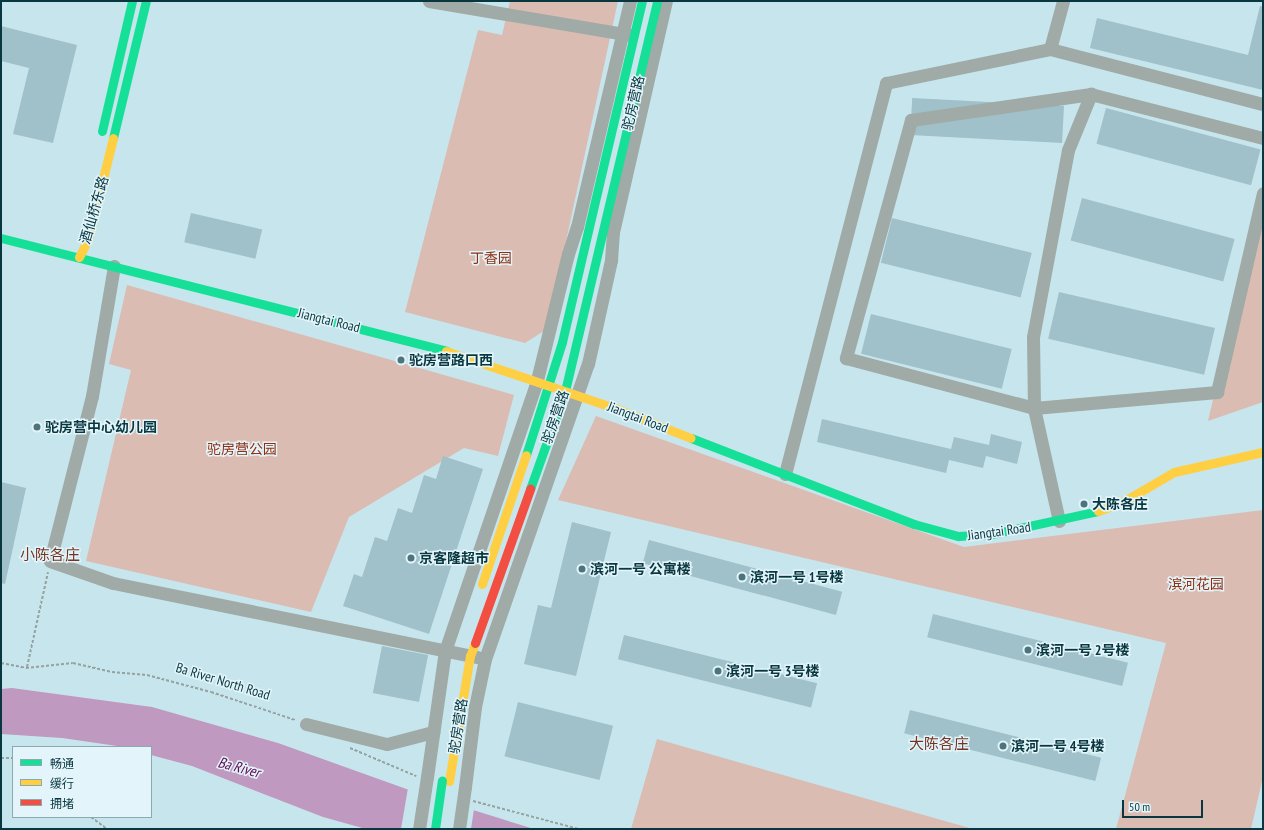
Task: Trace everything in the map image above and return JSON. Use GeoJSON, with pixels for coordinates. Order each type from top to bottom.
{"type":"FeatureCollection","features":[{"type":"Feature","properties":{"kind":"street"},"geometry":{"type":"LineString","coordinates":[[98,144],[132,1]]}},
{"type":"Feature","properties":{"kind":"street","name":"酒仙桥东路"},"geometry":{"type":"LineString","coordinates":[[79,257],[88,239],[146,1]]}},
{"type":"Feature","properties":{"kind":"street"},"geometry":{"type":"LineString","coordinates":[[429,1],[628,34]]}},
{"type":"Feature","properties":{"kind":"street"},"geometry":{"type":"LineString","coordinates":[[419,829],[428,777],[445,651],[537,380],[568,254],[578,227],[628,34],[630,1]]}},
{"type":"Feature","properties":{"kind":"street","name":"驼房营路"},"geometry":{"type":"LineString","coordinates":[[478,596],[550,385],[628,34],[642,1]]}},
{"type":"Feature","properties":{"kind":"street","name":"驼房营路"},"geometry":{"type":"LineString","coordinates":[[435,829],[446,780],[462,655],[565,391],[657,1]]}},
{"type":"Feature","properties":{"kind":"street"},"geometry":{"type":"LineString","coordinates":[[460,829],[475,707],[485,659],[588,364],[603,304],[611,260],[613,232],[666,1]]}},
{"type":"Feature","properties":{"kind":"street"},"geometry":{"type":"LineString","coordinates":[[1050,49],[1063,1]]}},
{"type":"Feature","properties":{"kind":"street"},"geometry":{"type":"LineString","coordinates":[[785,474],[886,83],[1050,49],[1263,104]]}},
{"type":"Feature","properties":{"kind":"street"},"geometry":{"type":"LineString","coordinates":[[1059,521],[1034,408],[1034,337],[1068,150],[1091,94]]}},
{"type":"Feature","properties":{"kind":"street"},"geometry":{"type":"LineString","coordinates":[[1263,138],[1091,94],[911,120],[846,358],[1034,408],[1217,392],[1263,193]]}},
{"type":"Feature","properties":{"kind":"street","name":"酒仙桥东路"},"geometry":{"type":"LineString","coordinates":[[77,235],[79,257]]}},
{"type":"Feature","properties":{"kind":"street","name":"Jiangtai Road"},"geometry":{"type":"LineString","coordinates":[[1,238],[421,344],[537,380],[914,524],[952,535],[992,534],[1059,521],[1120,504],[1145,487],[1174,472],[1263,452]]}},
{"type":"Feature","properties":{"kind":"street"},"geometry":{"type":"LineString","coordinates":[[114,266],[92,396],[50,561],[113,583],[485,659]]}},
{"type":"Feature","properties":{"kind":"street","name":"驼房营路"},"geometry":{"type":"LineString","coordinates":[[442,829],[456,677]]}},
{"type":"Feature","properties":{"kind":"street"},"geometry":{"type":"LineString","coordinates":[[306,724],[387,744],[433,732]]}},
{"type":"Feature","properties":{"kind":"path"},"geometry":{"type":"LineString","coordinates":[[26,668],[50,561]]}},
{"type":"Feature","properties":{"kind":"path","name":"Ba River North Road"},"geometry":{"type":"LineString","coordinates":[[1,663],[26,668],[73,663],[112,672],[147,675],[211,692],[306,724]]}},
{"type":"Feature","properties":{"kind":"path"},"geometry":{"type":"LineString","coordinates":[[1,758],[12,758]]}},
{"type":"Feature","properties":{"kind":"path"},"geometry":{"type":"LineString","coordinates":[[92,818],[107,829]]}},
{"type":"Feature","properties":{"kind":"green space","name":"丁香园"},"geometry":{"type":"Polygon","coordinates":[[[510,1],[618,1],[547,329],[525,343],[405,312],[478,30],[502,35],[510,1]]]}},
{"type":"Feature","properties":{"kind":"green space"},"geometry":{"type":"Polygon","coordinates":[[[1263,186],[1263,402],[1208,421],[1263,186]]]}},
{"type":"Feature","properties":{"kind":"green space","name":"驼房营公园"},"geometry":{"type":"Polygon","coordinates":[[[127,285],[514,395],[498,456],[464,448],[349,517],[311,612],[86,561],[131,370],[109,364],[127,285]]]}},
{"type":"Feature","properties":{"kind":"green space","name":"滨河花园"},"geometry":{"type":"Polygon","coordinates":[[[596,416],[964,547],[1263,510],[1263,777],[1251,829],[1116,829],[1166,643],[558,500],[596,416]]]}},
{"type":"Feature","properties":{"kind":"green space"},"geometry":{"type":"Polygon","coordinates":[[[657,739],[973,829],[631,829],[657,739]]]}},
{"type":"Feature","properties":{"kind":"water","name":"Ba River"},"geometry":{"type":"Polygon","coordinates":[[[12,688],[152,707],[278,743],[412,791],[534,829],[366,829],[323,817],[192,766],[152,755],[152,746],[117,746],[62,738],[1,734],[1,689],[12,688]]]}},
{"type":"Feature","properties":{"kind":"pier"},"geometry":{"type":"Polygon","coordinates":[[[408,788],[474,809],[471,829],[401,829],[408,788]]]}},
{"type":"Feature","properties":{"kind":"building"},"geometry":{"type":"Polygon","coordinates":[[[1260,6],[1263,7],[1263,90],[1090,48],[1097,18],[1248,55],[1260,6]]]}},
{"type":"Feature","properties":{"kind":"building"},"geometry":{"type":"Polygon","coordinates":[[[1,26],[77,45],[53,143],[13,134],[29,68],[1,61],[1,26]]]}},
{"type":"Feature","properties":{"kind":"building"},"geometry":{"type":"Polygon","coordinates":[[[912,98],[1064,106],[1062,143],[910,135],[912,98]]]}},
{"type":"Feature","properties":{"kind":"building"},"geometry":{"type":"Polygon","coordinates":[[[1106,108],[1261,149],[1251,185],[1096,144],[1106,108]]]}},
{"type":"Feature","properties":{"kind":"building"},"geometry":{"type":"Polygon","coordinates":[[[1082,198],[1235,239],[1223,281],[1071,241],[1082,198]]]}},
{"type":"Feature","properties":{"kind":"building"},"geometry":{"type":"Polygon","coordinates":[[[191,213],[262,229],[255,259],[184,242],[191,213]]]}},
{"type":"Feature","properties":{"kind":"building"},"geometry":{"type":"Polygon","coordinates":[[[892,218],[1032,253],[1021,297],[881,263],[892,218]]]}},
{"type":"Feature","properties":{"kind":"building"},"geometry":{"type":"Polygon","coordinates":[[[1059,292],[1215,328],[1204,375],[1048,339],[1059,292]]]}},
{"type":"Feature","properties":{"kind":"building"},"geometry":{"type":"Polygon","coordinates":[[[871,314],[1012,349],[1002,389],[861,354],[871,314]]]}},
{"type":"Feature","properties":{"kind":"building"},"geometry":{"type":"Polygon","coordinates":[[[822,419],[951,449],[954,437],[989,445],[991,434],[1022,442],[1017,464],[986,456],[983,468],[949,460],[946,473],[817,442],[822,419]]]}},
{"type":"Feature","properties":{"kind":"building","name":"京客隆超市"},"geometry":{"type":"Polygon","coordinates":[[[443,456],[483,469],[429,634],[343,606],[354,574],[362,577],[375,537],[387,541],[398,508],[412,513],[424,475],[436,479],[443,456]]]}},
{"type":"Feature","properties":{"kind":"building"},"geometry":{"type":"Polygon","coordinates":[[[1,482],[26,488],[5,584],[1,583],[1,482]]]}},
{"type":"Feature","properties":{"kind":"building","name":"滨河一号 公寓楼"},"geometry":{"type":"Polygon","coordinates":[[[572,522],[611,532],[576,676],[524,664],[538,605],[551,608],[572,522]]]}},
{"type":"Feature","properties":{"kind":"building","name":"滨河一号 1号楼"},"geometry":{"type":"Polygon","coordinates":[[[649,540],[842,592],[836,615],[643,563],[649,540]]]}},
{"type":"Feature","properties":{"kind":"building","name":"滨河一号 2号楼"},"geometry":{"type":"Polygon","coordinates":[[[933,614],[1128,663],[1122,686],[927,637],[933,614]]]}},
{"type":"Feature","properties":{"kind":"building","name":"滨河一号 3号楼"},"geometry":{"type":"Polygon","coordinates":[[[624,635],[817,683],[811,707],[618,659],[624,635]]]}},
{"type":"Feature","properties":{"kind":"building"},"geometry":{"type":"Polygon","coordinates":[[[382,646],[428,655],[419,702],[373,693],[382,646]]]}},
{"type":"Feature","properties":{"kind":"building"},"geometry":{"type":"Polygon","coordinates":[[[518,702],[613,726],[600,780],[504,756],[518,702]]]}},
{"type":"Feature","properties":{"kind":"building","name":"滨河一号 4号楼"},"geometry":{"type":"Polygon","coordinates":[[[910,710],[1101,758],[1095,781],[904,733],[910,710]]]}},
{"type":"Feature","properties":{"kind":"traffic: fast"},"geometry":{"type":"LineString","coordinates":[[102,131],[132,1]]}},
{"type":"Feature","properties":{"kind":"traffic: fast"},"geometry":{"type":"LineString","coordinates":[[113,138],[146,1]]}},
{"type":"Feature","properties":{"kind":"traffic: fast"},"geometry":{"type":"LineString","coordinates":[[526,455],[562,342],[642,1]]}},
{"type":"Feature","properties":{"kind":"traffic: fast"},"geometry":{"type":"LineString","coordinates":[[530,489],[565,391],[657,1]]}},
{"type":"Feature","properties":{"kind":"traffic: fast"},"geometry":{"type":"LineString","coordinates":[[1,238],[446,351]]}},
{"type":"Feature","properties":{"kind":"traffic: fast"},"geometry":{"type":"LineString","coordinates":[[691,438],[914,524],[958,536],[992,534],[1098,511]]}},
{"type":"Feature","properties":{"kind":"traffic: fast"},"geometry":{"type":"LineString","coordinates":[[435,829],[442,780]]}},
{"type":"Feature","properties":{"kind":"traffic: slow"},"geometry":{"type":"LineString","coordinates":[[79,257],[88,239],[113,138]]}},
{"type":"Feature","properties":{"kind":"traffic: slow"},"geometry":{"type":"LineString","coordinates":[[446,351],[617,409],[691,438]]}},
{"type":"Feature","properties":{"kind":"traffic: slow"},"geometry":{"type":"LineString","coordinates":[[1098,511],[1121,503],[1174,472],[1263,452]]}},
{"type":"Feature","properties":{"kind":"traffic: slow"},"geometry":{"type":"LineString","coordinates":[[482,584],[526,455]]}},
{"type":"Feature","properties":{"kind":"traffic: slow"},"geometry":{"type":"LineString","coordinates":[[449,781],[470,656],[475,643]]}},
{"type":"Feature","properties":{"kind":"traffic: jam"},"geometry":{"type":"LineString","coordinates":[[475,643],[530,489]]}},
{"type":"Feature","properties":{"kind":"place","name":"驼房营路口西"},"geometry":{"type":"Point","coordinates":[401,360]}},
{"type":"Feature","properties":{"kind":"place","name":"驼房营中心幼儿园"},"geometry":{"type":"Point","coordinates":[37,427]}},
{"type":"Feature","properties":{"kind":"place","name":"大陈各庄"},"geometry":{"type":"Point","coordinates":[1084,504]}},
{"type":"Feature","properties":{"kind":"place","name":"京客隆超市"},"geometry":{"type":"Point","coordinates":[411,558]}},
{"type":"Feature","properties":{"kind":"place","name":"滨河一号 公寓楼"},"geometry":{"type":"Point","coordinates":[582,569]}},
{"type":"Feature","properties":{"kind":"place","name":"滨河一号 1号楼"},"geometry":{"type":"Point","coordinates":[742,577]}},
{"type":"Feature","properties":{"kind":"place","name":"滨河一号 2号楼"},"geometry":{"type":"Point","coordinates":[1028,650]}},
{"type":"Feature","properties":{"kind":"place","name":"滨河一号 3号楼"},"geometry":{"type":"Point","coordinates":[718,671]}},
{"type":"Feature","properties":{"kind":"place","name":"滨河一号 4号楼"},"geometry":{"type":"Point","coordinates":[1003,746]}},
{"type":"Feature","properties":{"kind":"district","name":"小陈各庄"},"geometry":{"type":"Point","coordinates":[50,555]}},
{"type":"Feature","properties":{"kind":"district","name":"大陈各庄"},"geometry":{"type":"Point","coordinates":[939,744]}}]}
